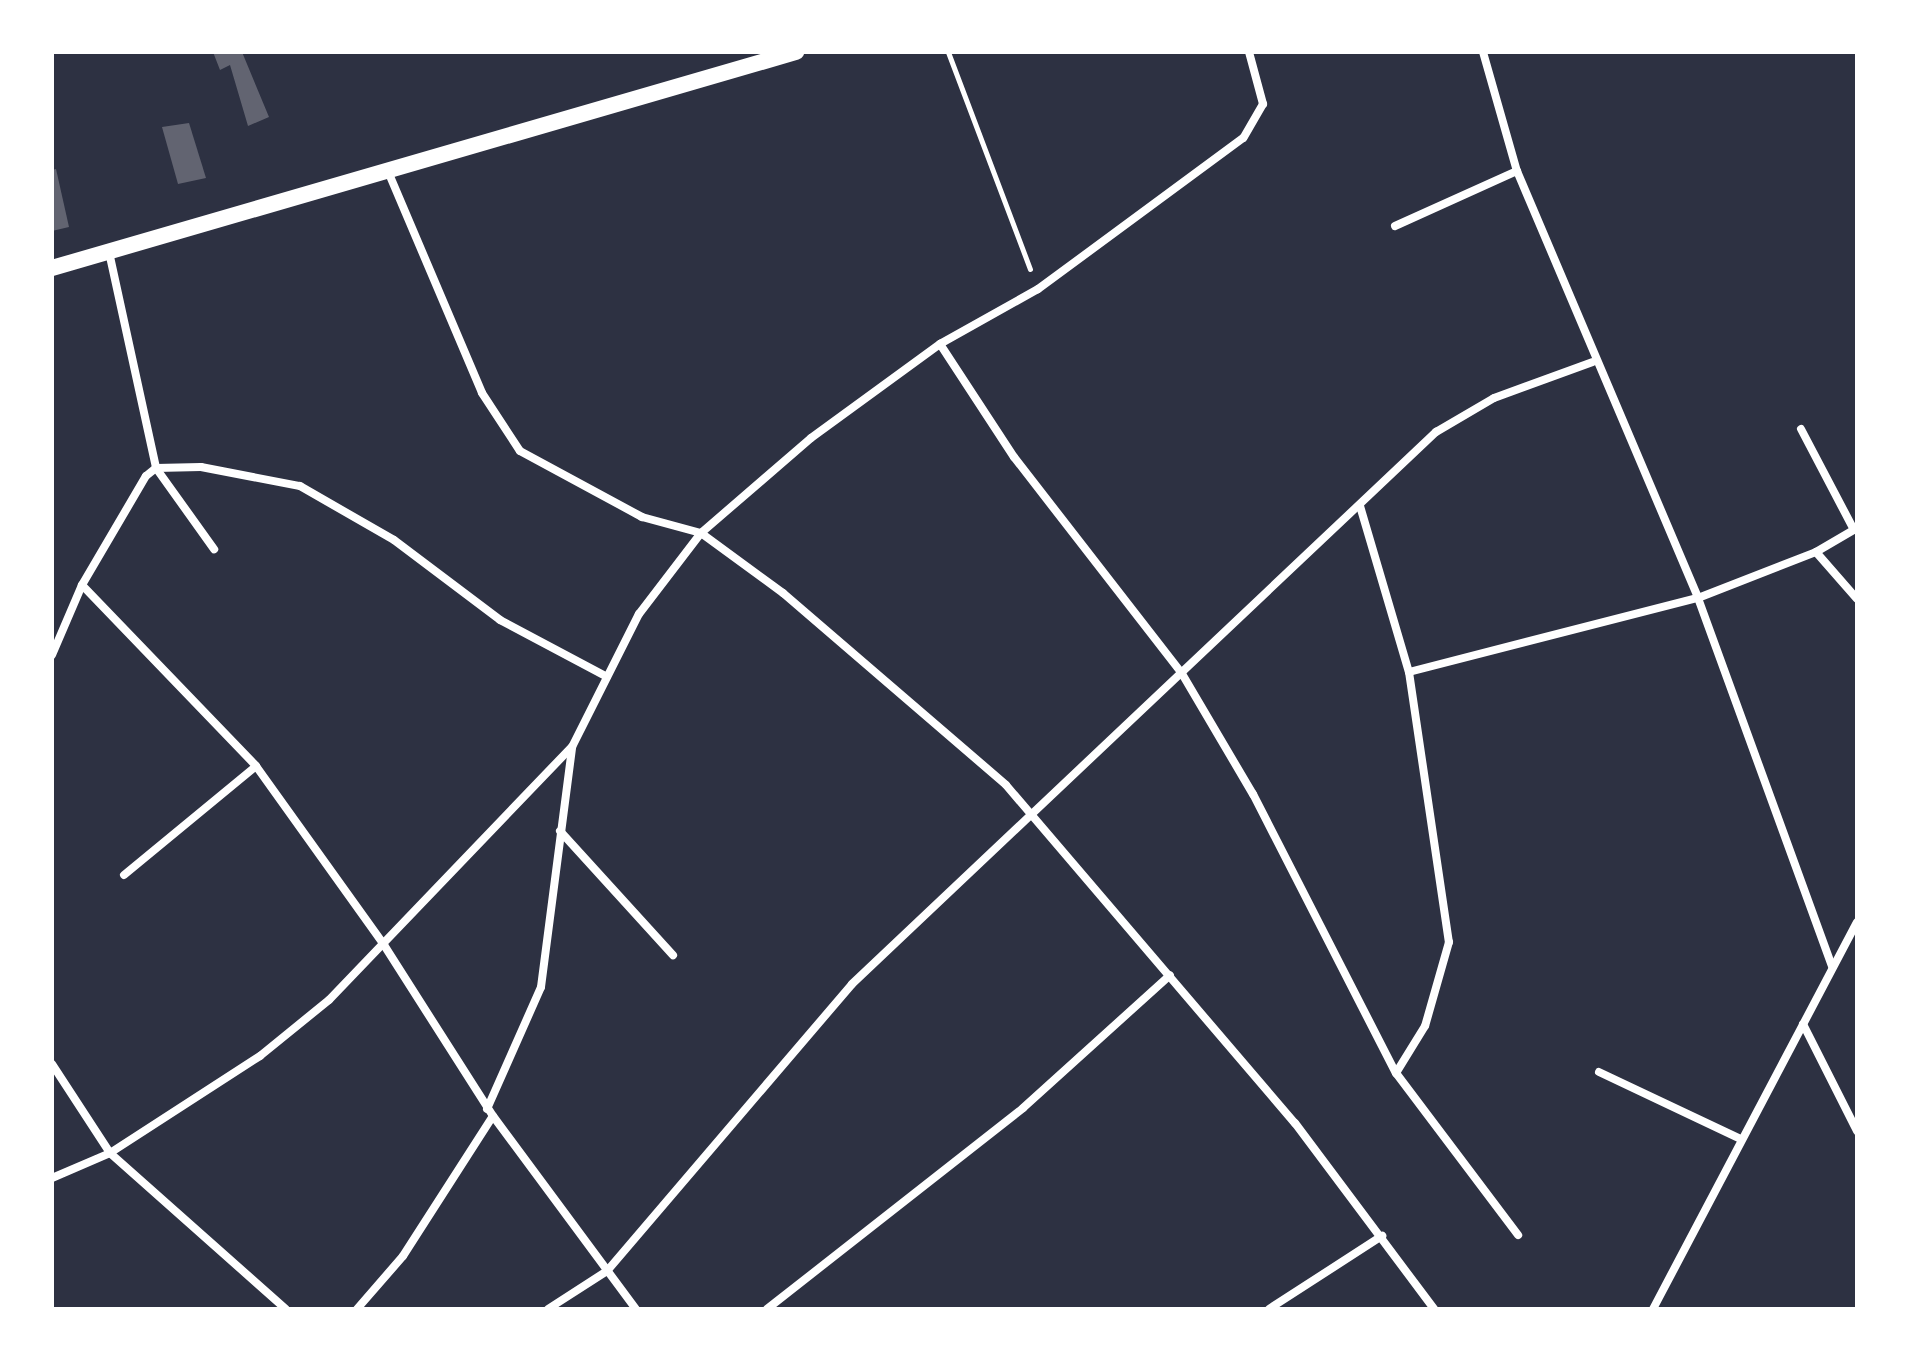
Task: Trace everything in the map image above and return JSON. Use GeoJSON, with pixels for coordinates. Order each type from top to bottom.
{"type":"FeatureCollection","features":[{"type":"Feature","properties":{"kind":"main road"},"geometry":{"type":"LineString","coordinates":[[52,268],[761,56],[796,52]]}},
{"type":"Feature","properties":{"kind":"street"},"geometry":{"type":"LineString","coordinates":[[52,1178],[110,1153],[289,1034],[384,945],[572,747],[639,614],[701,533],[811,438],[940,344],[1038,289],[1256,125],[1263,104],[1249,52]]}},
{"type":"Feature","properties":{"kind":"street"},"geometry":{"type":"LineString","coordinates":[[1483,52],[1517,171],[1593,362],[1616,394],[1698,598],[1832,967]]}},
{"type":"Feature","properties":{"kind":"street"},"geometry":{"type":"LineString","coordinates":[[387,168],[482,393],[520,451],[642,517],[701,533],[823,626],[1037,815],[1382,1236],[1434,1309]]}},
{"type":"Feature","properties":{"kind":"street"},"geometry":{"type":"LineString","coordinates":[[1395,226],[1517,171]]}},
{"type":"Feature","properties":{"kind":"street"},"geometry":{"type":"LineString","coordinates":[[109,251],[156,468],[214,549]]}},
{"type":"Feature","properties":{"kind":"street"},"geometry":{"type":"LineString","coordinates":[[940,344],[1014,457],[1181,672],[1253,794],[1396,1073],[1518,1235]]}},
{"type":"Feature","properties":{"kind":"street"},"geometry":{"type":"LineString","coordinates":[[548,1309],[607,1271],[852,984],[1037,815],[1181,672],[1436,432],[1494,398],[1593,362]]}},
{"type":"Feature","properties":{"kind":"street"},"geometry":{"type":"LineString","coordinates":[[1409,672],[1698,598],[1816,552],[1856,529],[1801,429]]}},
{"type":"Feature","properties":{"kind":"street"},"geometry":{"type":"LineString","coordinates":[[52,655],[82,585],[156,468]]}},
{"type":"Feature","properties":{"kind":"street"},"geometry":{"type":"LineString","coordinates":[[156,468],[241,469],[300,486],[394,540],[500,620],[607,677]]}},
{"type":"Feature","properties":{"kind":"street"},"geometry":{"type":"LineString","coordinates":[[1360,506],[1409,672],[1449,942],[1425,1026],[1396,1073]]}},
{"type":"Feature","properties":{"kind":"street"},"geometry":{"type":"LineString","coordinates":[[1816,552],[1857,599]]}},
{"type":"Feature","properties":{"kind":"street"},"geometry":{"type":"LineString","coordinates":[[82,585],[256,766],[384,945],[490,1112],[636,1309]]}},
{"type":"Feature","properties":{"kind":"street"},"geometry":{"type":"LineString","coordinates":[[357,1309],[403,1256],[490,1112],[541,987],[572,747]]}},
{"type":"Feature","properties":{"kind":"street"},"geometry":{"type":"LineString","coordinates":[[124,875],[256,766]]}},
{"type":"Feature","properties":{"kind":"street"},"geometry":{"type":"LineString","coordinates":[[560,831],[673,955]]}},
{"type":"Feature","properties":{"kind":"street"},"geometry":{"type":"LineString","coordinates":[[1653,1309],[1857,922]]}},
{"type":"Feature","properties":{"kind":"street"},"geometry":{"type":"LineString","coordinates":[[767,1309],[1023,1108],[1170,975]]}},
{"type":"Feature","properties":{"kind":"street"},"geometry":{"type":"LineString","coordinates":[[1803,1024],[1857,1131]]}},
{"type":"Feature","properties":{"kind":"street"},"geometry":{"type":"LineString","coordinates":[[52,1064],[110,1153],[286,1309]]}},
{"type":"Feature","properties":{"kind":"street"},"geometry":{"type":"LineString","coordinates":[[1599,1072],[1741,1139]]}},
{"type":"Feature","properties":{"kind":"street"},"geometry":{"type":"LineString","coordinates":[[1269,1309],[1382,1236]]}},
{"type":"Feature","properties":{"kind":"path"},"geometry":{"type":"LineString","coordinates":[[948,52],[1038,289]]}},
{"type":"Feature","properties":{"kind":"building"},"geometry":{"type":"Polygon","coordinates":[[[213,52],[242,52],[269,117],[248,126],[230,65],[220,70],[213,52]]]}},
{"type":"Feature","properties":{"kind":"building"},"geometry":{"type":"Polygon","coordinates":[[[189,123],[206,178],[178,184],[162,127],[189,123]]]}},
{"type":"Feature","properties":{"kind":"building"},"geometry":{"type":"Polygon","coordinates":[[[56,169],[69,227],[52,231],[52,170],[56,169]]]}}]}
